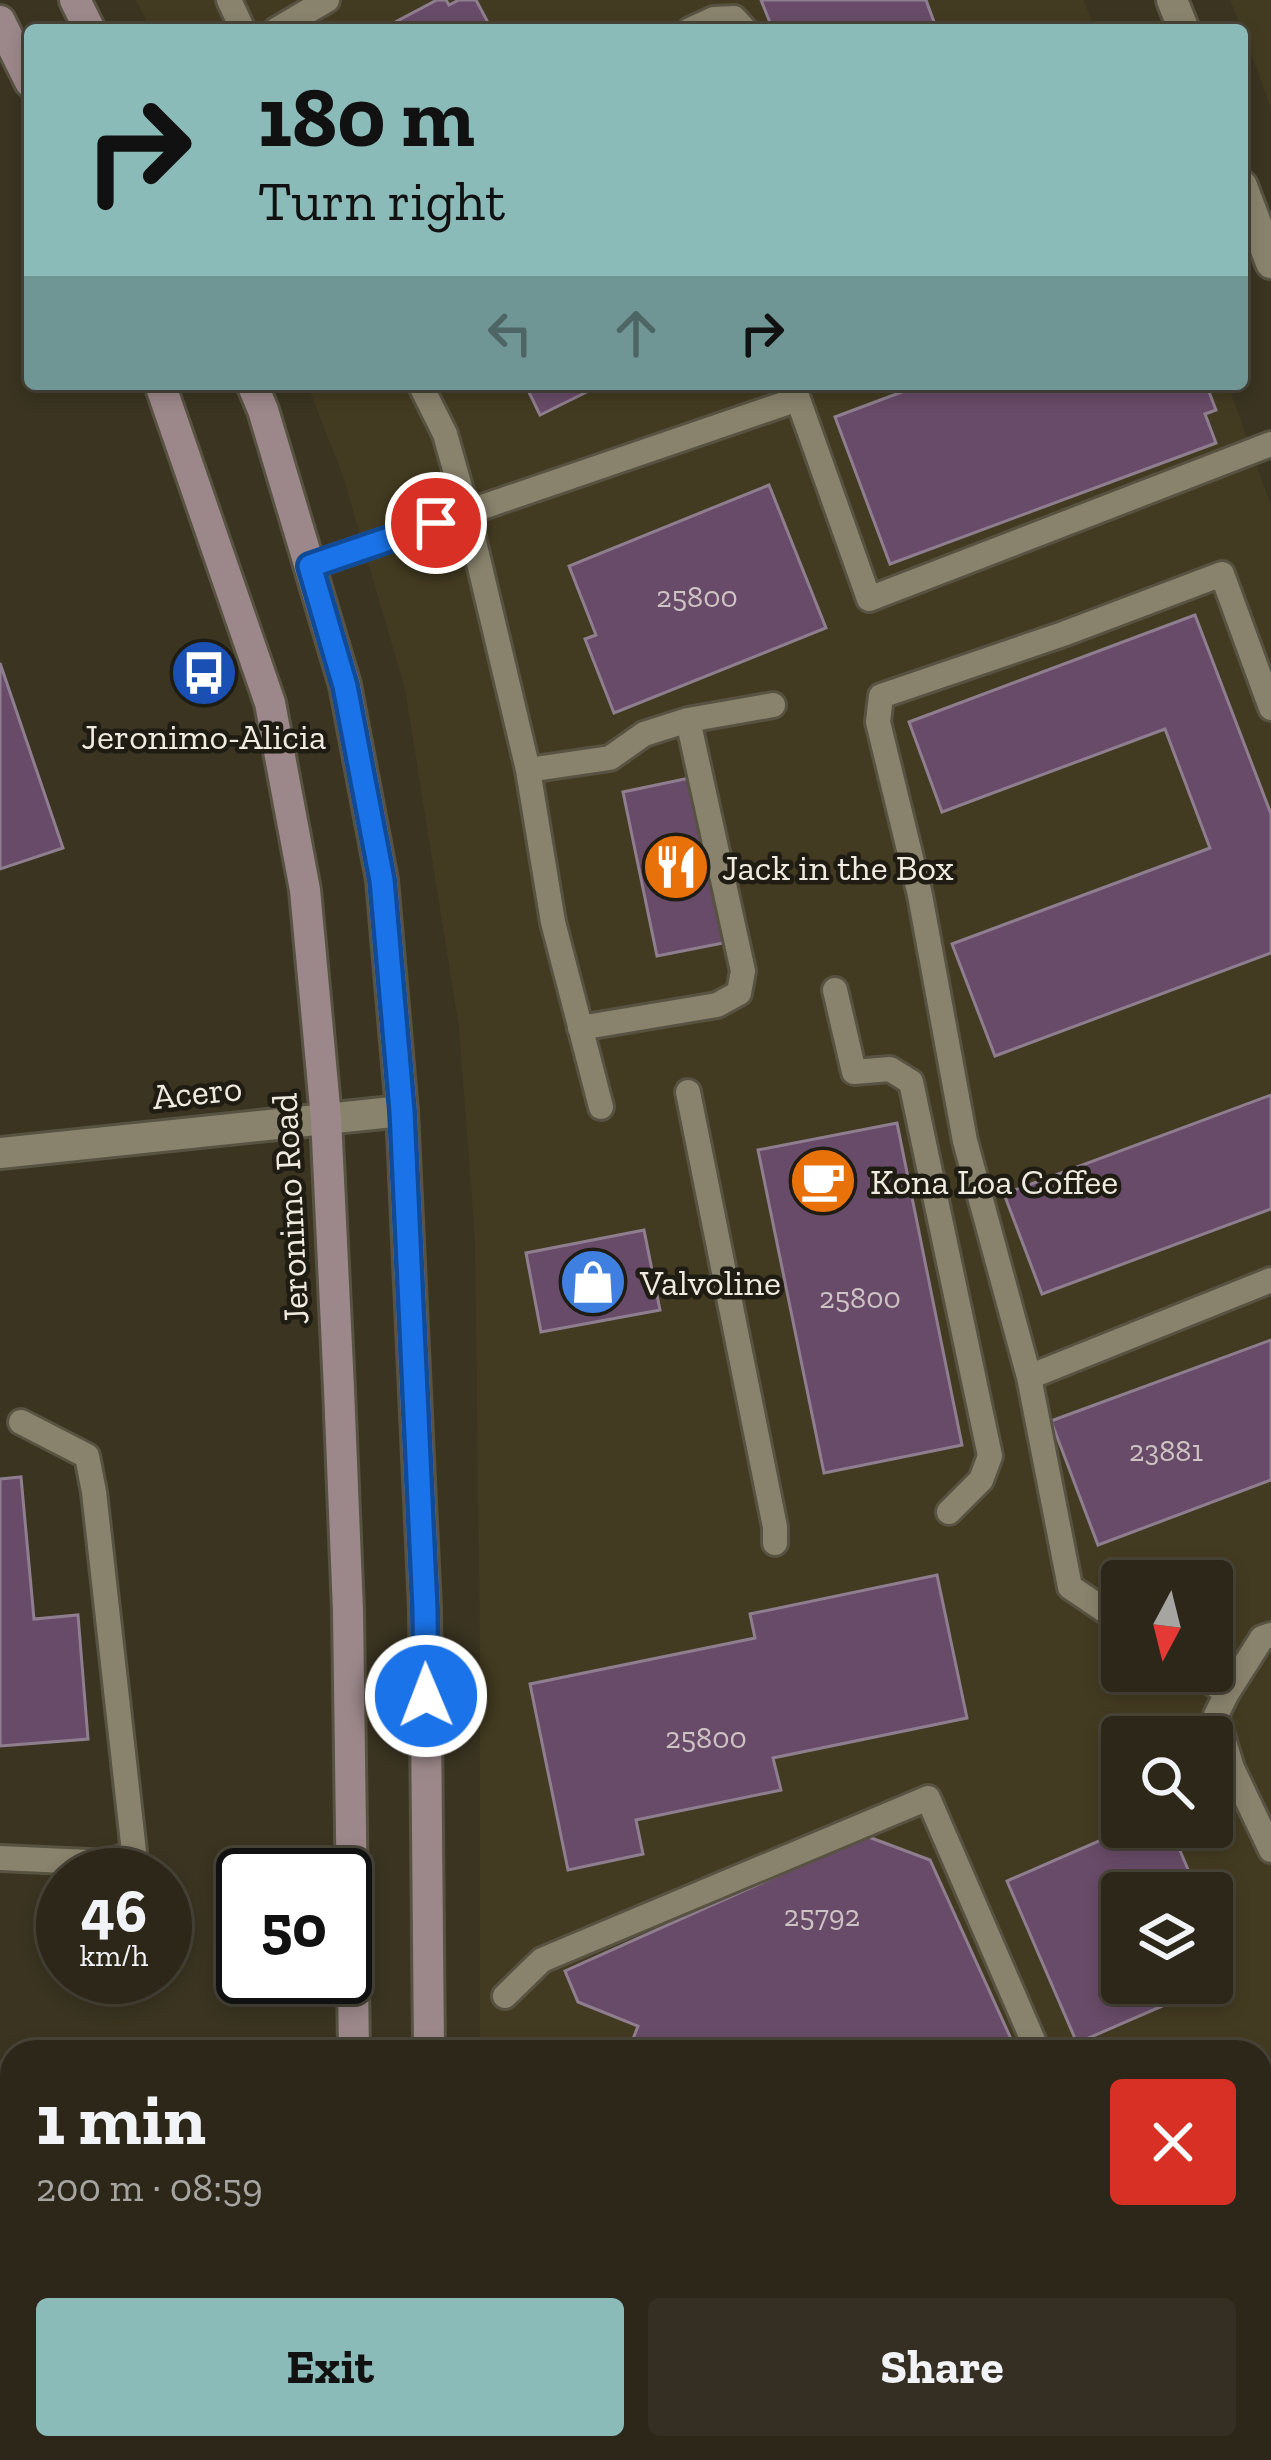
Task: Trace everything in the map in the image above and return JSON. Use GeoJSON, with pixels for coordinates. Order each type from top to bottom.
{"type":"FeatureCollection","features":[{"type":"Feature","properties":{"kind":"main road"},"geometry":{"type":"LineString","coordinates":[[0,21],[24,70]]}},
{"type":"Feature","properties":{"kind":"main road","name":"Jeronimo Road"},"geometry":{"type":"LineString","coordinates":[[162,390],[270,703],[305,890],[326,1118],[348,1611],[354,2040]]}},
{"type":"Feature","properties":{"kind":"main road"},"geometry":{"type":"LineString","coordinates":[[255,390],[345,686],[382,880],[402,1111],[425,1609],[429,2040]]}},
{"type":"Feature","properties":{"kind":"street"},"geometry":{"type":"LineString","coordinates":[[1248,208],[1270,254]]}},
{"type":"Feature","properties":{"kind":"street","name":"Acero"},"geometry":{"type":"LineString","coordinates":[[0,1153],[402,1111]]}},
{"type":"Feature","properties":{"kind":"lane"},"geometry":{"type":"LineString","coordinates":[[286,24],[327,0]]}},
{"type":"Feature","properties":{"kind":"lane"},"geometry":{"type":"LineString","coordinates":[[703,24],[734,18],[740,24]]}},
{"type":"Feature","properties":{"kind":"lane"},"geometry":{"type":"LineString","coordinates":[[423,390],[445,434],[467,512],[528,770],[553,922],[601,1106]]}},
{"type":"Feature","properties":{"kind":"lane"},"geometry":{"type":"LineString","coordinates":[[310,566],[793,392],[869,599],[1271,444]]}},
{"type":"Feature","properties":{"kind":"lane"},"geometry":{"type":"LineString","coordinates":[[1101,1608],[1070,1587],[1029,1377],[964,1141],[920,895],[878,722],[881,696],[1222,574],[1271,708]]}},
{"type":"Feature","properties":{"kind":"lane"},"geometry":{"type":"LineString","coordinates":[[528,770],[610,758],[644,734],[688,720],[773,705]]}},
{"type":"Feature","properties":{"kind":"lane"},"geometry":{"type":"LineString","coordinates":[[580,1028],[717,1005],[739,993],[743,971],[688,720]]}},
{"type":"Feature","properties":{"kind":"lane"},"geometry":{"type":"LineString","coordinates":[[835,990],[854,1072],[890,1069],[911,1082],[990,1456],[982,1480],[949,1512]]}},
{"type":"Feature","properties":{"kind":"lane"},"geometry":{"type":"LineString","coordinates":[[688,1092],[775,1543]]}},
{"type":"Feature","properties":{"kind":"lane"},"geometry":{"type":"LineString","coordinates":[[1029,1377],[1271,1280]]}},
{"type":"Feature","properties":{"kind":"lane"},"geometry":{"type":"LineString","coordinates":[[0,1858],[111,1863],[134,1852],[87,1456],[21,1422]]}},
{"type":"Feature","properties":{"kind":"lane"},"geometry":{"type":"LineString","coordinates":[[1271,1635],[1262,1638],[1216,1715],[1232,1768],[1271,1850]]}},
{"type":"Feature","properties":{"kind":"lane"},"geometry":{"type":"LineString","coordinates":[[505,1996],[542,1960],[928,1798],[1033,2040]]}},
{"type":"Feature","properties":{"kind":"shaded area"},"geometry":{"type":"Polygon","coordinates":[[[136,0],[1084,0],[1093,24],[148,24],[136,0]]]}},
{"type":"Feature","properties":{"kind":"shaded area"},"geometry":{"type":"Polygon","coordinates":[[[1230,0],[1271,0],[1271,108],[1248,46],[1248,24],[1240,24],[1230,0]]]}},
{"type":"Feature","properties":{"kind":"shaded area"},"geometry":{"type":"Polygon","coordinates":[[[309,390],[1230,390],[1271,506],[1271,2040],[480,2040],[475,1239],[459,1028],[405,689],[343,476],[309,390]]]}},
{"type":"Feature","properties":{"kind":"building"},"geometry":{"type":"Polygon","coordinates":[[[437,0],[449,5],[476,0],[489,24],[391,24],[437,0]]]}},
{"type":"Feature","properties":{"kind":"building"},"geometry":{"type":"Polygon","coordinates":[[[761,0],[926,0],[935,24],[771,24],[761,0]]]}},
{"type":"Feature","properties":{"kind":"building"},"geometry":{"type":"Polygon","coordinates":[[[528,390],[591,390],[540,415],[528,390]]]}},
{"type":"Feature","properties":{"kind":"building"},"geometry":{"type":"Polygon","coordinates":[[[907,390],[1208,390],[1216,410],[1205,414],[1216,443],[890,564],[835,417],[907,390]]]}},
{"type":"Feature","properties":{"kind":"building"},"geometry":{"type":"Polygon","coordinates":[[[769,485],[826,628],[614,713],[585,639],[596,635],[569,566],[769,485]]]}},
{"type":"Feature","properties":{"kind":"building"},"geometry":{"type":"Polygon","coordinates":[[[1195,615],[1271,814],[1271,953],[995,1056],[952,944],[1210,848],[1165,729],[942,812],[909,722],[1195,615]]]}},
{"type":"Feature","properties":{"kind":"building"},"geometry":{"type":"Polygon","coordinates":[[[0,663],[63,848],[0,869],[0,663]]]}},
{"type":"Feature","properties":{"kind":"building","name":"Jack in the Box"},"geometry":{"type":"Polygon","coordinates":[[[694,777],[728,942],[657,956],[623,792],[694,777]]]}},
{"type":"Feature","properties":{"kind":"building"},"geometry":{"type":"Polygon","coordinates":[[[1271,1095],[1271,1209],[1042,1294],[1004,1194],[1271,1095]]]}},
{"type":"Feature","properties":{"kind":"building"},"geometry":{"type":"Polygon","coordinates":[[[897,1123],[962,1445],[824,1473],[758,1150],[897,1123]]]}},
{"type":"Feature","properties":{"kind":"building","name":"Valvoline"},"geometry":{"type":"Polygon","coordinates":[[[644,1230],[660,1310],[541,1332],[526,1253],[644,1230]]]}},
{"type":"Feature","properties":{"kind":"building"},"geometry":{"type":"Polygon","coordinates":[[[1271,1340],[1271,1480],[1098,1545],[1051,1421],[1271,1340]]]}},
{"type":"Feature","properties":{"kind":"building"},"geometry":{"type":"Polygon","coordinates":[[[21,1477],[34,1619],[78,1615],[88,1739],[0,1746],[0,1479],[21,1477]]]}},
{"type":"Feature","properties":{"kind":"building"},"geometry":{"type":"Polygon","coordinates":[[[937,1575],[967,1718],[773,1758],[781,1790],[636,1820],[643,1854],[568,1870],[530,1684],[755,1638],[750,1614],[937,1575]]]}},
{"type":"Feature","properties":{"kind":"building"},"geometry":{"type":"Polygon","coordinates":[[[866,1836],[930,1860],[1012,2040],[633,2040],[638,2026],[578,2002],[565,1971],[866,1836]]]}},
{"type":"Feature","properties":{"kind":"building"},"geometry":{"type":"Polygon","coordinates":[[[1101,1840],[1101,1848],[1179,1848],[1189,1872],[1101,1872],[1101,2004],[1167,2004],[1076,2040],[1007,1881],[1101,1840]]]}},
{"type":"Feature","properties":{"kind":"place","name":"Jeronimo-Alicia"},"geometry":{"type":"Point","coordinates":[204,673]}},
{"type":"Feature","properties":{"kind":"place","name":"Jack in the Box"},"geometry":{"type":"Point","coordinates":[676,867]}},
{"type":"Feature","properties":{"kind":"place","name":"Kona Loa Coffee"},"geometry":{"type":"Point","coordinates":[823,1181]}},
{"type":"Feature","properties":{"kind":"place","name":"Valvoline"},"geometry":{"type":"Point","coordinates":[593,1282]}},
{"type":"Feature","properties":{"kind":"route"},"geometry":{"type":"LineString","coordinates":[[426,1696],[402,1111],[382,880],[345,686],[310,566],[436,523]]}}]}
